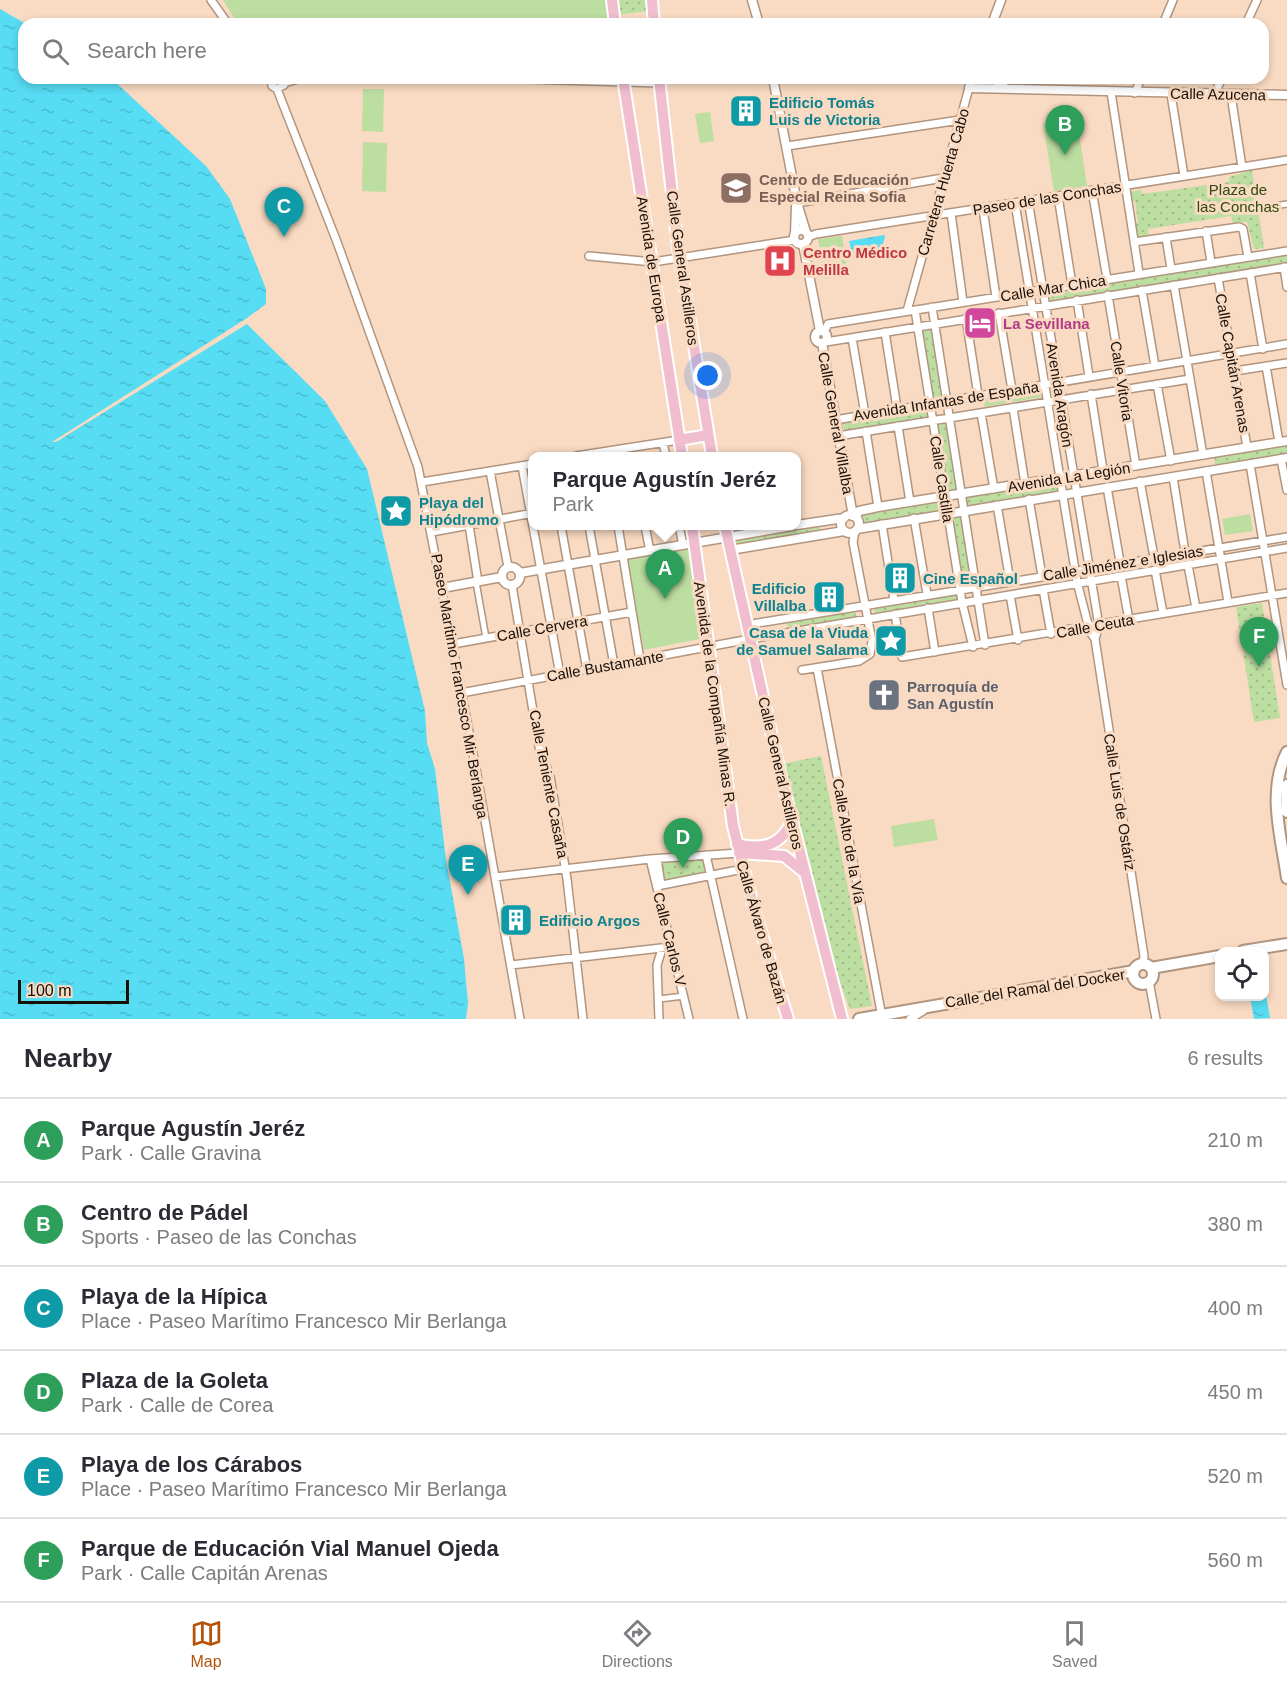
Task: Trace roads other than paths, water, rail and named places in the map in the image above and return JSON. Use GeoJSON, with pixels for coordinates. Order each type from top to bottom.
{"type":"FeatureCollection","features":[{"type":"Feature","properties":{"kind":"main road"},"geometry":{"type":"LineString","coordinates":[[612,0],[614,18]]}},
{"type":"Feature","properties":{"kind":"main road"},"geometry":{"type":"LineString","coordinates":[[652,0],[654,18]]}},
{"type":"Feature","properties":{"kind":"main road","name":"Avenida de Europa"},"geometry":{"type":"LineString","coordinates":[[624,84],[681,452]]}},
{"type":"Feature","properties":{"kind":"main road","name":"Calle General Astilleros"},"geometry":{"type":"LineString","coordinates":[[659,84],[680,258],[710,452]]}},
{"type":"Feature","properties":{"kind":"main road"},"geometry":{"type":"LineString","coordinates":[[679,440],[708,435]]}},
{"type":"Feature","properties":{"kind":"main road","name":"Avenida de la Compañía Minas R."},"geometry":{"type":"LineString","coordinates":[[693,530],[738,848]]}},
{"type":"Feature","properties":{"kind":"main road","name":"Calle General Astilleros"},"geometry":{"type":"LineString","coordinates":[[726,531],[804,872],[842,1019]]}},
{"type":"Feature","properties":{"kind":"main road"},"geometry":{"type":"LineString","coordinates":[[1287,752],[1279,773],[1276,795],[1287,878]]}},
{"type":"Feature","properties":{"kind":"main road"},"geometry":{"type":"LineString","coordinates":[[1287,785],[1287,812]]}},
{"type":"Feature","properties":{"kind":"main road"},"geometry":{"type":"LineString","coordinates":[[738,848],[756,848],[776,843],[785,835],[792,821]]}},
{"type":"Feature","properties":{"kind":"main road"},"geometry":{"type":"LineString","coordinates":[[738,848],[784,856],[804,872]]}},
{"type":"Feature","properties":{"kind":"main road","name":"Calle Álvaro de Bazán"},"geometry":{"type":"LineString","coordinates":[[738,848],[788,1019]]}},
{"type":"Feature","properties":{"kind":"main road"},"geometry":{"type":"LineString","coordinates":[[1262,947],[1285,942]]}},
{"type":"Feature","properties":{"kind":"main road","name":"Calle del Ramal del Docker"},"geometry":{"type":"LineString","coordinates":[[859,1019],[884,1017],[935,1004],[1215,957]]}},
{"type":"Feature","properties":{"kind":"main road"},"geometry":{"type":"LineString","coordinates":[[1142,968],[1152,976],[1149,981],[1138,982],[1142,968]]}},
{"type":"Feature","properties":{"kind":"street"},"geometry":{"type":"LineString","coordinates":[[211,0],[224,18]]}},
{"type":"Feature","properties":{"kind":"street"},"geometry":{"type":"LineString","coordinates":[[752,0],[757,18]]}},
{"type":"Feature","properties":{"kind":"street"},"geometry":{"type":"LineString","coordinates":[[1166,18],[1173,0]]}},
{"type":"Feature","properties":{"kind":"street"},"geometry":{"type":"LineString","coordinates":[[1249,18],[1257,0]]}},
{"type":"Feature","properties":{"kind":"street"},"geometry":{"type":"LineString","coordinates":[[994,18],[1000,4]]}},
{"type":"Feature","properties":{"kind":"street"},"geometry":{"type":"LineString","coordinates":[[273,84],[277,89],[281,84]]}},
{"type":"Feature","properties":{"kind":"street","name":"Calle General Villalba"},"geometry":{"type":"LineString","coordinates":[[776,84],[801,238],[822,332],[815,338],[824,343],[850,502],[849,517]]}},
{"type":"Feature","properties":{"kind":"street"},"geometry":{"type":"LineString","coordinates":[[969,88],[970,84]]}},
{"type":"Feature","properties":{"kind":"street"},"geometry":{"type":"LineString","coordinates":[[992,89],[1000,84]]}},
{"type":"Feature","properties":{"kind":"street"},"geometry":{"type":"LineString","coordinates":[[1014,84],[1019,90]]}},
{"type":"Feature","properties":{"kind":"street"},"geometry":{"type":"LineString","coordinates":[[1135,93],[1139,84]]}},
{"type":"Feature","properties":{"kind":"street"},"geometry":{"type":"LineString","coordinates":[[1214,95],[1219,84]]}},
{"type":"Feature","properties":{"kind":"street","name":"Calle Azucena"},"geometry":{"type":"LineString","coordinates":[[969,88],[1287,95]]}},
{"type":"Feature","properties":{"kind":"street","name":"Carretera Huerta Cabo"},"geometry":{"type":"LineString","coordinates":[[911,310],[933,216],[969,88]]}},
{"type":"Feature","properties":{"kind":"street","name":"Paseo Marítimo Francesco Mir Berlanga"},"geometry":{"type":"LineString","coordinates":[[277,89],[337,242],[422,482],[512,965],[519,1019]]}},
{"type":"Feature","properties":{"kind":"street"},"geometry":{"type":"LineString","coordinates":[[1111,92],[1139,273]]}},
{"type":"Feature","properties":{"kind":"street"},"geometry":{"type":"LineString","coordinates":[[1171,94],[1184,176]]}},
{"type":"Feature","properties":{"kind":"street"},"geometry":{"type":"LineString","coordinates":[[1231,95],[1242,167]]}},
{"type":"Feature","properties":{"kind":"street"},"geometry":{"type":"LineString","coordinates":[[787,146],[960,120]]}},
{"type":"Feature","properties":{"kind":"street","name":"Paseo de las Conchas"},"geometry":{"type":"LineString","coordinates":[[589,256],[653,262],[1287,160]]}},
{"type":"Feature","properties":{"kind":"street"},"geometry":{"type":"LineString","coordinates":[[796,203],[943,178]]}},
{"type":"Feature","properties":{"kind":"street"},"geometry":{"type":"LineString","coordinates":[[1092,190],[1107,279]]}},
{"type":"Feature","properties":{"kind":"street"},"geometry":{"type":"LineString","coordinates":[[1058,196],[1072,285]]}},
{"type":"Feature","properties":{"kind":"street","name":"Avenida Aragón"},"geometry":{"type":"LineString","coordinates":[[1028,200],[1099,626]]}},
{"type":"Feature","properties":{"kind":"street","name":"Avenida Aragón"},"geometry":{"type":"LineString","coordinates":[[1015,203],[1077,582],[1089,627]]}},
{"type":"Feature","properties":{"kind":"street"},"geometry":{"type":"LineString","coordinates":[[1250,210],[1287,204]]}},
{"type":"Feature","properties":{"kind":"street"},"geometry":{"type":"LineString","coordinates":[[983,208],[996,297]]}},
{"type":"Feature","properties":{"kind":"street"},"geometry":{"type":"LineString","coordinates":[[951,213],[963,302]]}},
{"type":"Feature","properties":{"kind":"street"},"geometry":{"type":"LineString","coordinates":[[1134,242],[1241,228],[1248,257]]}},
{"type":"Feature","properties":{"kind":"street"},"geometry":{"type":"LineString","coordinates":[[1206,231],[1211,262]]}},
{"type":"Feature","properties":{"kind":"street"},"geometry":{"type":"LineString","coordinates":[[1166,237],[1171,269]]}},
{"type":"Feature","properties":{"kind":"street","name":"Calle Mar Chica"},"geometry":{"type":"LineString","coordinates":[[822,332],[828,324],[1287,251]]}},
{"type":"Feature","properties":{"kind":"street"},"geometry":{"type":"LineString","coordinates":[[1285,267],[1287,287]]}},
{"type":"Feature","properties":{"kind":"street","name":"Calle Mar Chica"},"geometry":{"type":"LineString","coordinates":[[824,343],[1285,267]]}},
{"type":"Feature","properties":{"kind":"street"},"geometry":{"type":"LineString","coordinates":[[1250,273],[1263,349]]}},
{"type":"Feature","properties":{"kind":"street","name":"Calle Capitán Arenas"},"geometry":{"type":"LineString","coordinates":[[1218,278],[1247,447]]}},
{"type":"Feature","properties":{"kind":"street"},"geometry":{"type":"LineString","coordinates":[[1174,285],[1203,455]]}},
{"type":"Feature","properties":{"kind":"street"},"geometry":{"type":"LineString","coordinates":[[1142,290],[1155,366]]}},
{"type":"Feature","properties":{"kind":"street","name":"Calle Vitoria"},"geometry":{"type":"LineString","coordinates":[[1108,295],[1136,466]]}},
{"type":"Feature","properties":{"kind":"street"},"geometry":{"type":"LineString","coordinates":[[1077,300],[1089,376]]}},
{"type":"Feature","properties":{"kind":"street","name":"Calle Castilla"},"geometry":{"type":"LineString","coordinates":[[932,307],[985,645]]}},
{"type":"Feature","properties":{"kind":"street","name":"Calle Castilla"},"geometry":{"type":"LineString","coordinates":[[911,310],[917,326],[962,602],[973,646]]}},
{"type":"Feature","properties":{"kind":"street"},"geometry":{"type":"LineString","coordinates":[[999,313],[1012,390]]}},
{"type":"Feature","properties":{"kind":"street"},"geometry":{"type":"LineString","coordinates":[[966,318],[978,395]]}},
{"type":"Feature","properties":{"kind":"street"},"geometry":{"type":"LineString","coordinates":[[885,332],[897,408]]}},
{"type":"Feature","properties":{"kind":"street"},"geometry":{"type":"LineString","coordinates":[[852,338],[865,414]]}},
{"type":"Feature","properties":{"kind":"street","name":"Avenida Infantas de España"},"geometry":{"type":"LineString","coordinates":[[835,420],[1287,344]]}},
{"type":"Feature","properties":{"kind":"street"},"geometry":{"type":"LineString","coordinates":[[1234,371],[1287,363]]}},
{"type":"Feature","properties":{"kind":"street"},"geometry":{"type":"LineString","coordinates":[[1266,366],[1283,441]]}},
{"type":"Feature","properties":{"kind":"street","name":"Avenida Infantas de España"},"geometry":{"type":"LineString","coordinates":[[838,436],[1190,379]]}},
{"type":"Feature","properties":{"kind":"street"},"geometry":{"type":"LineString","coordinates":[[1157,384],[1171,461]]}},
{"type":"Feature","properties":{"kind":"street"},"geometry":{"type":"LineString","coordinates":[[1091,394],[1103,470]]}},
{"type":"Feature","properties":{"kind":"street"},"geometry":{"type":"LineString","coordinates":[[1013,408],[1025,484]]}},
{"type":"Feature","properties":{"kind":"street"},"geometry":{"type":"LineString","coordinates":[[981,413],[994,489]]}},
{"type":"Feature","properties":{"kind":"street"},"geometry":{"type":"LineString","coordinates":[[898,426],[910,502]]}},
{"type":"Feature","properties":{"kind":"street"},"geometry":{"type":"LineString","coordinates":[[866,431],[878,507]]}},
{"type":"Feature","properties":{"kind":"street"},"geometry":{"type":"LineString","coordinates":[[613,452],[679,440]]}},
{"type":"Feature","properties":{"kind":"street","name":"Avenida La Legión"},"geometry":{"type":"LineString","coordinates":[[801,524],[849,517],[878,507],[1283,441]]}},
{"type":"Feature","properties":{"kind":"street"},"geometry":{"type":"LineString","coordinates":[[663,443],[665,452]]}},
{"type":"Feature","properties":{"kind":"street"},"geometry":{"type":"LineString","coordinates":[[632,447],[633,452]]}},
{"type":"Feature","properties":{"kind":"street"},"geometry":{"type":"LineString","coordinates":[[1284,459],[1287,490]]}},
{"type":"Feature","properties":{"kind":"street","name":"Avenida La Legión"},"geometry":{"type":"LineString","coordinates":[[730,550],[1029,499],[1284,459]]}},
{"type":"Feature","properties":{"kind":"street"},"geometry":{"type":"LineString","coordinates":[[1250,464],[1287,685]]}},
{"type":"Feature","properties":{"kind":"street"},"geometry":{"type":"LineString","coordinates":[[422,482],[528,465]]}},
{"type":"Feature","properties":{"kind":"street"},"geometry":{"type":"LineString","coordinates":[[522,466],[528,494]]}},
{"type":"Feature","properties":{"kind":"street"},"geometry":{"type":"LineString","coordinates":[[490,471],[508,567]]}},
{"type":"Feature","properties":{"kind":"street"},"geometry":{"type":"LineString","coordinates":[[1206,471],[1228,602]]}},
{"type":"Feature","properties":{"kind":"street"},"geometry":{"type":"LineString","coordinates":[[1173,477],[1185,552]]}},
{"type":"Feature","properties":{"kind":"street"},"geometry":{"type":"LineString","coordinates":[[1140,482],[1154,557]]}},
{"type":"Feature","properties":{"kind":"street"},"geometry":{"type":"LineString","coordinates":[[1107,487],[1120,562]]}},
{"type":"Feature","properties":{"kind":"street"},"geometry":{"type":"LineString","coordinates":[[1029,499],[1042,576]]}},
{"type":"Feature","properties":{"kind":"street"},"geometry":{"type":"LineString","coordinates":[[997,505],[1010,580]]}},
{"type":"Feature","properties":{"kind":"street"},"geometry":{"type":"LineString","coordinates":[[432,532],[528,514]]}},
{"type":"Feature","properties":{"kind":"street"},"geometry":{"type":"LineString","coordinates":[[802,670],[866,659],[872,648],[854,542],[851,531],[841,526],[849,517],[858,523],[851,531]]}},
{"type":"Feature","properties":{"kind":"street"},"geometry":{"type":"LineString","coordinates":[[914,518],[927,594]]}},
{"type":"Feature","properties":{"kind":"street"},"geometry":{"type":"LineString","coordinates":[[882,524],[894,600]]}},
{"type":"Feature","properties":{"kind":"street"},"geometry":{"type":"LineString","coordinates":[[469,525],[486,638]]}},
{"type":"Feature","properties":{"kind":"street"},"geometry":{"type":"LineString","coordinates":[[534,530],[560,675]]}},
{"type":"Feature","properties":{"kind":"street"},"geometry":{"type":"LineString","coordinates":[[562,530],[587,670]]}},
{"type":"Feature","properties":{"kind":"street"},"geometry":{"type":"LineString","coordinates":[[590,530],[614,665]]}},
{"type":"Feature","properties":{"kind":"street"},"geometry":{"type":"LineString","coordinates":[[619,530],[640,660]]}},
{"type":"Feature","properties":{"kind":"street"},"geometry":{"type":"LineString","coordinates":[[646,530],[650,551]]}},
{"type":"Feature","properties":{"kind":"street"},"geometry":{"type":"LineString","coordinates":[[680,530],[683,545]]}},
{"type":"Feature","properties":{"kind":"street"},"geometry":{"type":"LineString","coordinates":[[520,573],[695,543],[726,531],[748,530]]}},
{"type":"Feature","properties":{"kind":"street"},"geometry":{"type":"LineString","coordinates":[[770,530],[773,543]]}},
{"type":"Feature","properties":{"kind":"street","name":"Calle Jiménez e Iglesias"},"geometry":{"type":"LineString","coordinates":[[746,625],[977,585],[1287,537]]}},
{"type":"Feature","properties":{"kind":"street","name":"Calle Jiménez e Iglesias"},"geometry":{"type":"LineString","coordinates":[[750,639],[1287,548]]}},
{"type":"Feature","properties":{"kind":"street"},"geometry":{"type":"LineString","coordinates":[[1188,565],[1196,608]]}},
{"type":"Feature","properties":{"kind":"street"},"geometry":{"type":"LineString","coordinates":[[508,567],[515,567],[520,573],[519,581],[512,585],[504,582],[502,577],[504,570],[508,567]]}},
{"type":"Feature","properties":{"kind":"street"},"geometry":{"type":"LineString","coordinates":[[1155,570],[1163,613]]}},
{"type":"Feature","properties":{"kind":"street"},"geometry":{"type":"LineString","coordinates":[[1121,576],[1129,620]]}},
{"type":"Feature","properties":{"kind":"street"},"geometry":{"type":"LineString","coordinates":[[442,588],[502,577]]}},
{"type":"Feature","properties":{"kind":"street","name":"Calle Teniente Casaña"},"geometry":{"type":"LineString","coordinates":[[512,585],[539,747],[550,776],[566,869],[583,1019]]}},
{"type":"Feature","properties":{"kind":"street"},"geometry":{"type":"LineString","coordinates":[[1043,589],[1051,634]]}},
{"type":"Feature","properties":{"kind":"street","name":"Calle Ceuta"},"geometry":{"type":"LineString","coordinates":[[895,614],[902,657],[1018,640],[1287,593]]}},
{"type":"Feature","properties":{"kind":"street"},"geometry":{"type":"LineString","coordinates":[[1010,595],[1018,640]]}},
{"type":"Feature","properties":{"kind":"street"},"geometry":{"type":"LineString","coordinates":[[928,608],[935,652]]}},
{"type":"Feature","properties":{"kind":"street","name":"Calle Cervera"},"geometry":{"type":"LineString","coordinates":[[453,644],[632,612]]}},
{"type":"Feature","properties":{"kind":"street","name":"Calle Luis de Ostáriz"},"geometry":{"type":"LineString","coordinates":[[1095,639],[1099,626]]}},
{"type":"Feature","properties":{"kind":"street","name":"Calle Luis de Ostáriz"},"geometry":{"type":"LineString","coordinates":[[1089,627],[1095,639],[1144,956],[1142,968]]}},
{"type":"Feature","properties":{"kind":"street","name":"Calle Bustamante"},"geometry":{"type":"LineString","coordinates":[[461,693],[750,639]]}},
{"type":"Feature","properties":{"kind":"street","name":"Calle Alto de la Vía"},"geometry":{"type":"LineString","coordinates":[[817,668],[884,1017]]}},
{"type":"Feature","properties":{"kind":"street"},"geometry":{"type":"LineString","coordinates":[[495,877],[706,855],[738,848]]}},
{"type":"Feature","properties":{"kind":"street"},"geometry":{"type":"LineString","coordinates":[[706,855],[743,1019]]}},
{"type":"Feature","properties":{"kind":"street","name":"Calle Carlos V"},"geometry":{"type":"LineString","coordinates":[[653,859],[670,947],[689,1019]]}},
{"type":"Feature","properties":{"kind":"street"},"geometry":{"type":"LineString","coordinates":[[659,885],[743,869]]}},
{"type":"Feature","properties":{"kind":"street"},"geometry":{"type":"LineString","coordinates":[[512,965],[670,947]]}},
{"type":"Feature","properties":{"kind":"street"},"geometry":{"type":"LineString","coordinates":[[659,1019],[657,965],[662,949]]}},
{"type":"Feature","properties":{"kind":"street"},"geometry":{"type":"LineString","coordinates":[[1149,981],[1156,1019]]}},
{"type":"Feature","properties":{"kind":"street"},"geometry":{"type":"LineString","coordinates":[[658,999],[684,996]]}},
{"type":"Feature","properties":{"kind":"street","name":"Calle del Ramal del Docker"},"geometry":{"type":"LineString","coordinates":[[910,1019],[935,1004]]}},
{"type":"Feature","properties":{"kind":"water"},"geometry":{"type":"Polygon","coordinates":[[[0,9],[18,19],[18,84],[117,84],[206,166],[230,199],[266,289],[266,304],[247,318],[247,324],[325,401],[367,469],[425,711],[427,743],[435,769],[446,860],[464,959],[468,1003],[466,1019],[0,1019],[0,9]]]}},
{"type":"Feature","properties":{"kind":"water"},"geometry":{"type":"Polygon","coordinates":[[[884,235],[881,250],[852,254],[849,241],[884,235]]]}},
{"type":"Feature","properties":{"kind":"water"},"geometry":{"type":"Polygon","coordinates":[[[1251,1001],[1267,1001],[1270,1018],[1254,1019],[1251,1001]]]}},
{"type":"Feature","properties":{"kind":"place","name":"Edificio Tomás Luis de Victoria"},"geometry":{"type":"Point","coordinates":[746,111]}},
{"type":"Feature","properties":{"kind":"place","name":"Centro de Pádel"},"geometry":{"type":"Point","coordinates":[1065,155]}},
{"type":"Feature","properties":{"kind":"place","name":"Centro de Educación Especial Reina Sofia"},"geometry":{"type":"Point","coordinates":[736,188]}},
{"type":"Feature","properties":{"kind":"place","name":"Playa de la Hípica"},"geometry":{"type":"Point","coordinates":[284,237]}},
{"type":"Feature","properties":{"kind":"place","name":"Centro Médico Melilla"},"geometry":{"type":"Point","coordinates":[780,261]}},
{"type":"Feature","properties":{"kind":"place","name":"La Sevillana"},"geometry":{"type":"Point","coordinates":[980,323]}},
{"type":"Feature","properties":{"kind":"place","name":"Playa del Hipódromo"},"geometry":{"type":"Point","coordinates":[396,511]}},
{"type":"Feature","properties":{"kind":"place","name":"Cine Español"},"geometry":{"type":"Point","coordinates":[900,578]}},
{"type":"Feature","properties":{"kind":"place","name":"Edificio Villalba"},"geometry":{"type":"Point","coordinates":[829,597]}},
{"type":"Feature","properties":{"kind":"place","name":"Parque Agustín Jeréz"},"geometry":{"type":"Point","coordinates":[665,599]}},
{"type":"Feature","properties":{"kind":"place","name":"Casa de la Viuda de Samuel Salama"},"geometry":{"type":"Point","coordinates":[891,641]}},
{"type":"Feature","properties":{"kind":"place","name":"Parque de Educación Vial Manuel Ojeda"},"geometry":{"type":"Point","coordinates":[1259,667]}},
{"type":"Feature","properties":{"kind":"place","name":"Parroquía de San Agustín"},"geometry":{"type":"Point","coordinates":[884,695]}},
{"type":"Feature","properties":{"kind":"place","name":"Plaza de la Goleta"},"geometry":{"type":"Point","coordinates":[683,868]}},
{"type":"Feature","properties":{"kind":"place","name":"Playa de los Cárabos"},"geometry":{"type":"Point","coordinates":[468,895]}},
{"type":"Feature","properties":{"kind":"place","name":"Edificio Argos"},"geometry":{"type":"Point","coordinates":[516,920]}},
{"type":"Feature","properties":{"kind":"park label","name":"Plaza de las Conchas"},"geometry":{"type":"Point","coordinates":[1238,198]}}]}
